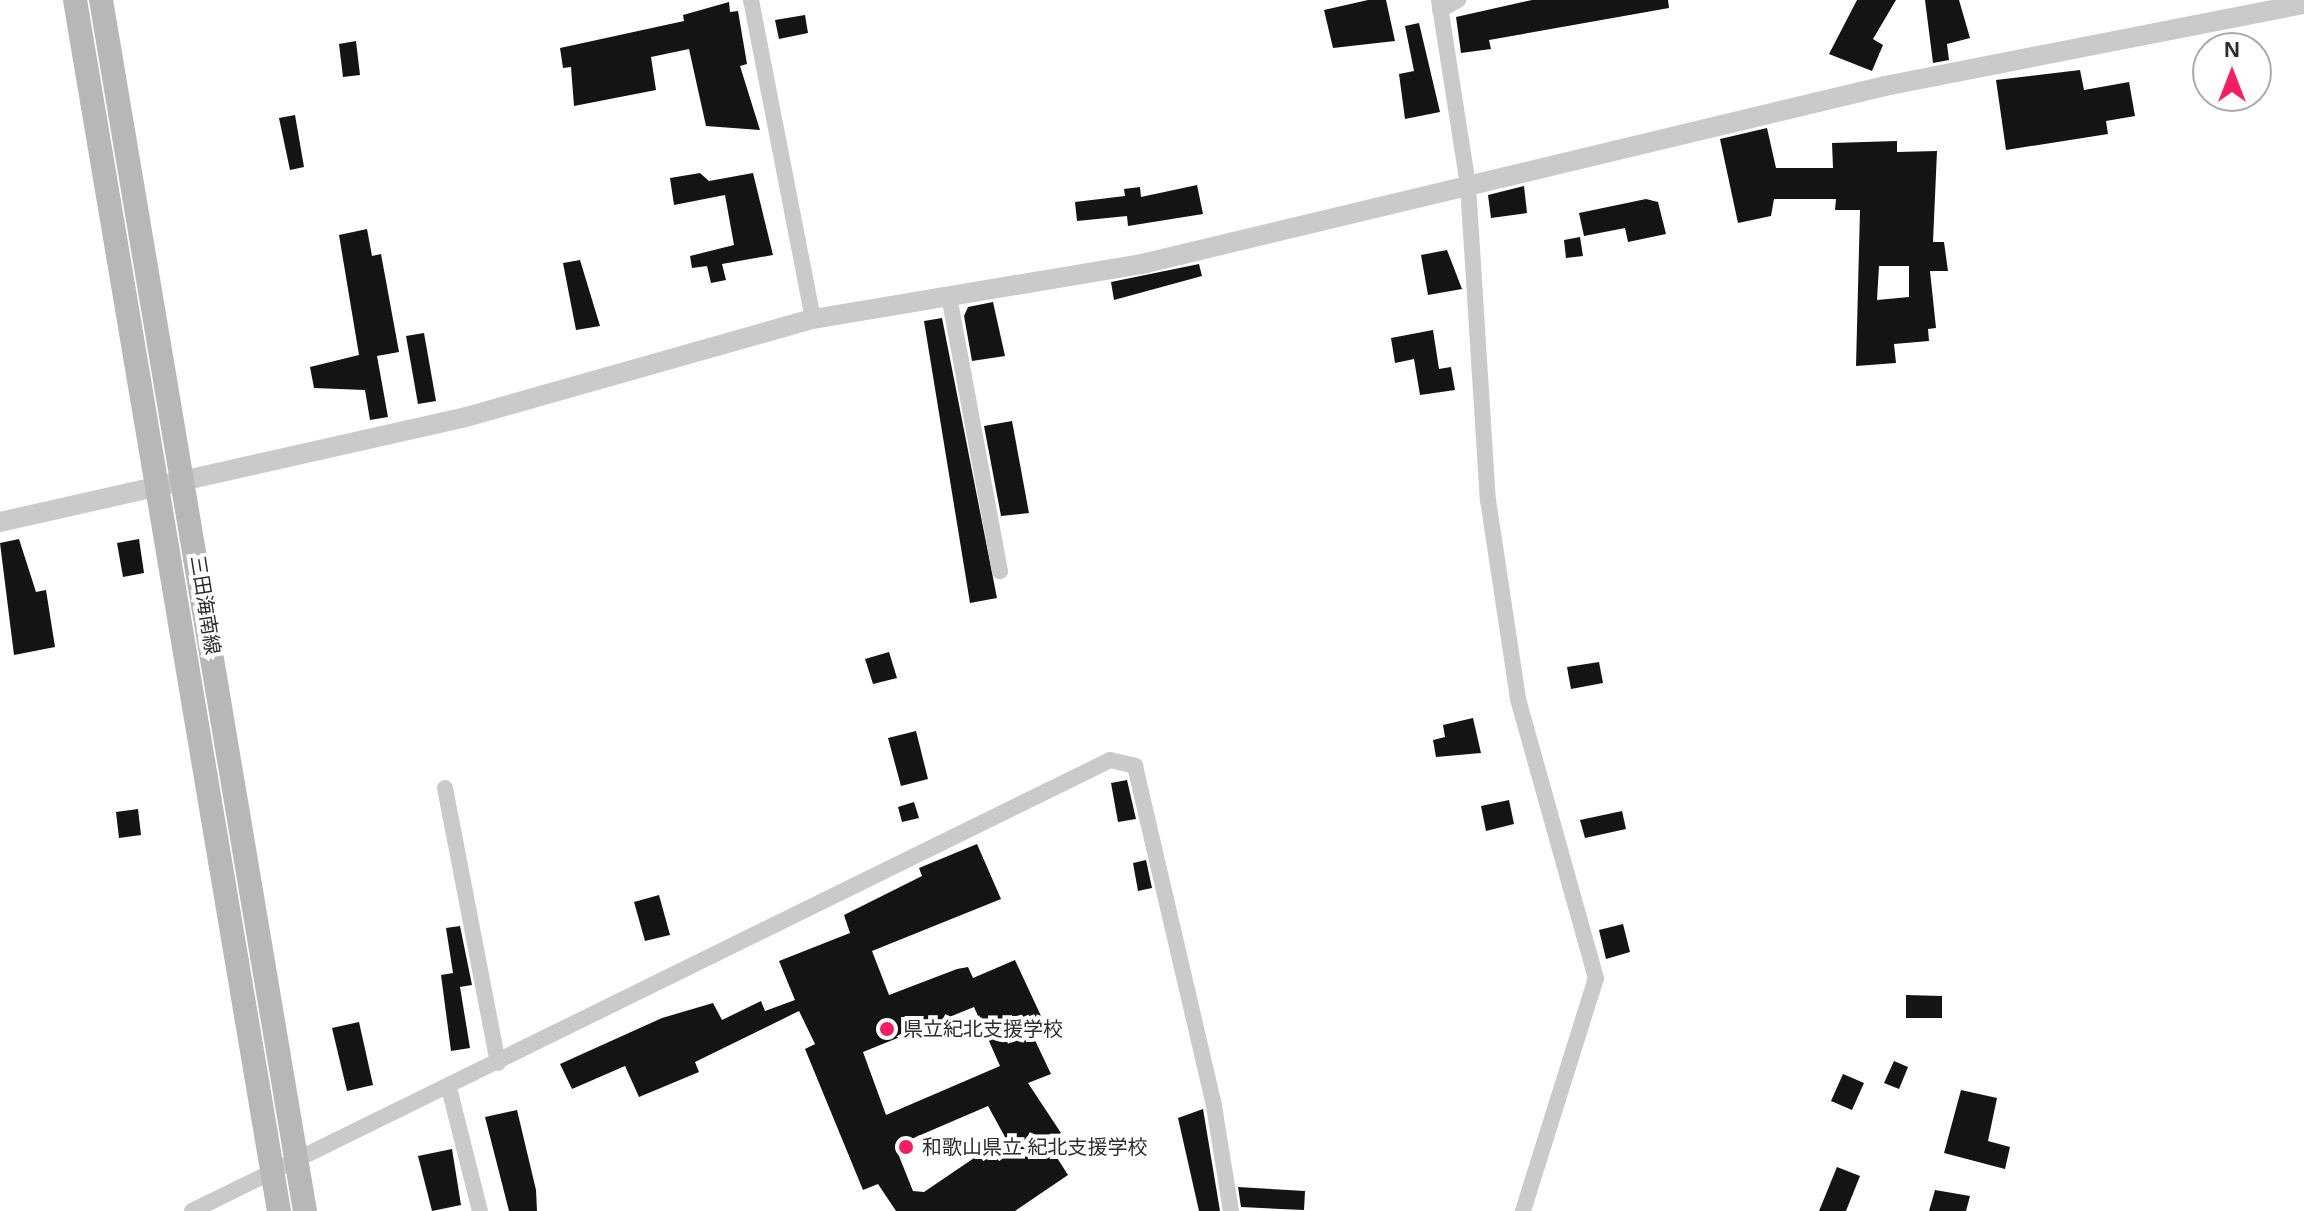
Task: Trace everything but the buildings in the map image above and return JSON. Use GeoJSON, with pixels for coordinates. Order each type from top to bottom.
{"type":"FeatureCollection","features":[{"type":"Feature","properties":{"kind":"main road","name":"三田海南線"},"geometry":{"type":"LineString","coordinates":[[75,0],[279,1211]]}},
{"type":"Feature","properties":{"kind":"main road","name":"三田海南線"},"geometry":{"type":"LineString","coordinates":[[101,0],[305,1211]]}},
{"type":"Feature","properties":{"kind":"street"},"geometry":{"type":"LineString","coordinates":[[751,0],[813,319]]}},
{"type":"Feature","properties":{"kind":"street"},"geometry":{"type":"LineString","coordinates":[[1458,0],[1439,5],[1468,185],[1488,500],[1518,699],[1596,978],[1523,1211]]}},
{"type":"Feature","properties":{"kind":"street"},"geometry":{"type":"LineString","coordinates":[[0,522],[466,417],[813,319],[1146,263],[1885,86],[2304,4]]}},
{"type":"Feature","properties":{"kind":"street"},"geometry":{"type":"LineString","coordinates":[[949,296],[1000,571]]}},
{"type":"Feature","properties":{"kind":"street"},"geometry":{"type":"LineString","coordinates":[[192,1211],[273,1177],[1110,760],[1135,766],[1213,1100],[1231,1211]]}},
{"type":"Feature","properties":{"kind":"street"},"geometry":{"type":"LineString","coordinates":[[445,788],[498,1063]]}},
{"type":"Feature","properties":{"kind":"street"},"geometry":{"type":"LineString","coordinates":[[449,1088],[480,1211]]}},
{"type":"Feature","properties":{"kind":"place","name":"県立紀北支援学校"},"geometry":{"type":"Point","coordinates":[887,1029]}},
{"type":"Feature","properties":{"kind":"place","name":"和歌山県立 紀北支援学校"},"geometry":{"type":"Point","coordinates":[906,1147]}}]}
